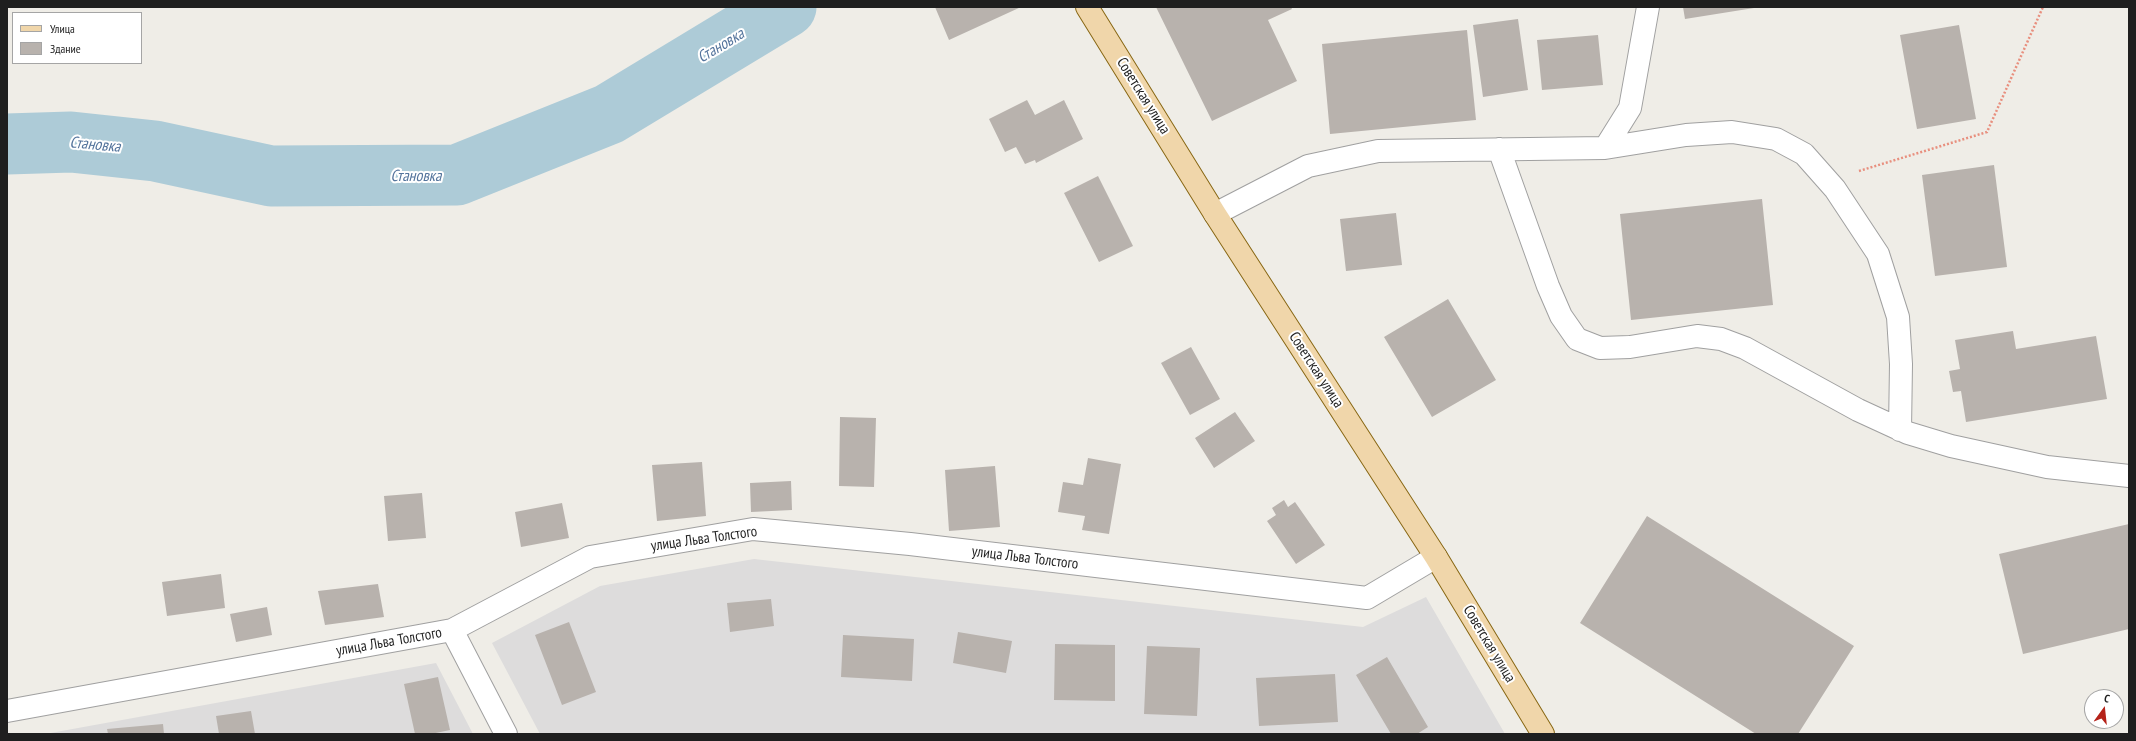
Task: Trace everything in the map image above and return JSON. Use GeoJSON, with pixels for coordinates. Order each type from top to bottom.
{"type":"FeatureCollection","features":[{"type":"Feature","properties":{"kind":"main road","name":"Советская улица"},"geometry":{"type":"LineString","coordinates":[[1087,7],[1215,214],[1436,557],[1543,734]]}},
{"type":"Feature","properties":{"kind":"street"},"geometry":{"type":"LineString","coordinates":[[1604,148],[1630,108],[1648,7]]}},
{"type":"Feature","properties":{"kind":"street"},"geometry":{"type":"LineString","coordinates":[[1215,214],[1308,166],[1378,151],[1604,148],[1686,135],[1732,132],[1776,139],[1804,154],[1828,180],[1861,226],[1878,254],[1898,317],[1901,364],[1900,430]]}},
{"type":"Feature","properties":{"kind":"street"},"geometry":{"type":"LineString","coordinates":[[1499,149],[1548,286],[1561,316],[1577,339],[1600,348],[1630,347],[1697,336],[1721,339],[1745,348],[1858,410],[1900,430],[1951,446],[2046,467],[2129,476]]}},
{"type":"Feature","properties":{"kind":"street","name":"улица Льва Толстого"},"geometry":{"type":"LineString","coordinates":[[7,711],[452,630],[590,557],[753,529],[910,544],[1367,598],[1436,557]]}},
{"type":"Feature","properties":{"kind":"street"},"geometry":{"type":"LineString","coordinates":[[452,630],[506,734]]}},
{"type":"Feature","properties":{"kind":"path"},"geometry":{"type":"LineString","coordinates":[[1828,180],[1987,132],[2043,7]]}},
{"type":"Feature","properties":{"kind":"shaded area"},"geometry":{"type":"Polygon","coordinates":[[[754,559],[1363,627],[1426,597],[1505,734],[540,734],[492,643],[600,586],[754,559]]]}},
{"type":"Feature","properties":{"kind":"shaded area"},"geometry":{"type":"Polygon","coordinates":[[[436,663],[473,734],[45,734],[436,663]]]}},
{"type":"Feature","properties":{"kind":"building"},"geometry":{"type":"Polygon","coordinates":[[[935,7],[1021,7],[949,40],[935,7]]]}},
{"type":"Feature","properties":{"kind":"building"},"geometry":{"type":"Polygon","coordinates":[[[1156,7],[1291,7],[1292,9],[1268,20],[1297,81],[1212,121],[1156,7]]]}},
{"type":"Feature","properties":{"kind":"building"},"geometry":{"type":"Polygon","coordinates":[[[1683,7],[1753,7],[1754,8],[1685,19],[1683,7]]]}},
{"type":"Feature","properties":{"kind":"building"},"geometry":{"type":"Polygon","coordinates":[[[1518,19],[1528,90],[1483,97],[1473,25],[1518,19]]]}},
{"type":"Feature","properties":{"kind":"building"},"geometry":{"type":"Polygon","coordinates":[[[1959,25],[1976,119],[1917,129],[1900,35],[1959,25]]]}},
{"type":"Feature","properties":{"kind":"building"},"geometry":{"type":"Polygon","coordinates":[[[1467,30],[1476,120],[1330,134],[1322,44],[1467,30]]]}},
{"type":"Feature","properties":{"kind":"building"},"geometry":{"type":"Polygon","coordinates":[[[1598,35],[1603,85],[1542,90],[1537,40],[1598,35]]]}},
{"type":"Feature","properties":{"kind":"building"},"geometry":{"type":"Polygon","coordinates":[[[1027,100],[1035,115],[1064,100],[1083,139],[1036,163],[1035,160],[1025,164],[1016,147],[1005,152],[989,119],[1027,100]]]}},
{"type":"Feature","properties":{"kind":"building"},"geometry":{"type":"Polygon","coordinates":[[[1994,165],[2007,267],[1935,276],[1922,175],[1994,165]]]}},
{"type":"Feature","properties":{"kind":"building"},"geometry":{"type":"Polygon","coordinates":[[[1098,176],[1133,246],[1099,262],[1064,193],[1098,176]]]}},
{"type":"Feature","properties":{"kind":"building"},"geometry":{"type":"Polygon","coordinates":[[[1762,199],[1773,305],[1631,320],[1620,214],[1762,199]]]}},
{"type":"Feature","properties":{"kind":"building"},"geometry":{"type":"Polygon","coordinates":[[[1396,213],[1402,265],[1346,271],[1340,219],[1396,213]]]}},
{"type":"Feature","properties":{"kind":"building"},"geometry":{"type":"Polygon","coordinates":[[[1448,299],[1496,380],[1432,417],[1384,337],[1448,299]]]}},
{"type":"Feature","properties":{"kind":"building"},"geometry":{"type":"Polygon","coordinates":[[[2013,331],[2016,349],[2096,336],[2107,399],[1966,422],[1961,391],[1953,392],[1949,371],[1960,369],[1955,340],[2013,331]]]}},
{"type":"Feature","properties":{"kind":"building"},"geometry":{"type":"Polygon","coordinates":[[[1191,347],[1220,399],[1190,415],[1161,363],[1191,347]]]}},
{"type":"Feature","properties":{"kind":"building"},"geometry":{"type":"Polygon","coordinates":[[[1235,412],[1255,441],[1214,468],[1195,438],[1235,412]]]}},
{"type":"Feature","properties":{"kind":"building"},"geometry":{"type":"Polygon","coordinates":[[[840,417],[876,418],[874,487],[839,486],[840,417]]]}},
{"type":"Feature","properties":{"kind":"building"},"geometry":{"type":"Polygon","coordinates":[[[1088,458],[1121,464],[1109,534],[1082,530],[1085,516],[1058,512],[1063,482],[1083,485],[1088,458]]]}},
{"type":"Feature","properties":{"kind":"building"},"geometry":{"type":"Polygon","coordinates":[[[702,462],[706,516],[657,521],[652,465],[702,462]]]}},
{"type":"Feature","properties":{"kind":"building"},"geometry":{"type":"Polygon","coordinates":[[[995,466],[1000,527],[949,531],[945,470],[995,466]]]}},
{"type":"Feature","properties":{"kind":"building"},"geometry":{"type":"Polygon","coordinates":[[[791,481],[792,510],[751,512],[750,483],[791,481]]]}},
{"type":"Feature","properties":{"kind":"building"},"geometry":{"type":"Polygon","coordinates":[[[422,493],[426,538],[388,541],[384,496],[422,493]]]}},
{"type":"Feature","properties":{"kind":"building"},"geometry":{"type":"Polygon","coordinates":[[[1284,500],[1288,507],[1295,502],[1325,545],[1296,564],[1267,521],[1276,515],[1272,508],[1284,500]]]}},
{"type":"Feature","properties":{"kind":"building"},"geometry":{"type":"Polygon","coordinates":[[[562,503],[569,538],[521,547],[515,512],[562,503]]]}},
{"type":"Feature","properties":{"kind":"building"},"geometry":{"type":"Polygon","coordinates":[[[1647,516],[1854,646],[1798,734],[1756,734],[1580,623],[1647,516]]]}},
{"type":"Feature","properties":{"kind":"building"},"geometry":{"type":"Polygon","coordinates":[[[2129,524],[2129,629],[2023,654],[1999,554],[2129,524]]]}},
{"type":"Feature","properties":{"kind":"building"},"geometry":{"type":"Polygon","coordinates":[[[221,574],[225,608],[167,616],[162,582],[221,574]]]}},
{"type":"Feature","properties":{"kind":"building"},"geometry":{"type":"Polygon","coordinates":[[[378,584],[384,617],[325,625],[318,591],[378,584]]]}},
{"type":"Feature","properties":{"kind":"building"},"geometry":{"type":"Polygon","coordinates":[[[771,599],[774,626],[730,632],[727,603],[771,599]]]}},
{"type":"Feature","properties":{"kind":"building"},"geometry":{"type":"Polygon","coordinates":[[[267,607],[272,635],[236,642],[230,614],[267,607]]]}},
{"type":"Feature","properties":{"kind":"building"},"geometry":{"type":"Polygon","coordinates":[[[569,622],[596,692],[562,705],[535,635],[569,622]]]}},
{"type":"Feature","properties":{"kind":"building"},"geometry":{"type":"Polygon","coordinates":[[[958,632],[1012,641],[1006,673],[953,663],[958,632]]]}},
{"type":"Feature","properties":{"kind":"building"},"geometry":{"type":"Polygon","coordinates":[[[843,635],[914,639],[912,681],[841,677],[843,635]]]}},
{"type":"Feature","properties":{"kind":"building"},"geometry":{"type":"Polygon","coordinates":[[[1055,644],[1115,645],[1115,701],[1054,700],[1055,644]]]}},
{"type":"Feature","properties":{"kind":"building"},"geometry":{"type":"Polygon","coordinates":[[[1147,646],[1200,648],[1197,716],[1144,714],[1147,646]]]}},
{"type":"Feature","properties":{"kind":"building"},"geometry":{"type":"Polygon","coordinates":[[[1387,657],[1428,727],[1417,734],[1391,734],[1356,675],[1387,657]]]}},
{"type":"Feature","properties":{"kind":"building"},"geometry":{"type":"Polygon","coordinates":[[[1335,674],[1338,722],[1259,726],[1256,678],[1335,674]]]}},
{"type":"Feature","properties":{"kind":"building"},"geometry":{"type":"Polygon","coordinates":[[[438,677],[450,730],[431,734],[415,734],[404,684],[438,677]]]}},
{"type":"Feature","properties":{"kind":"building"},"geometry":{"type":"Polygon","coordinates":[[[251,711],[255,734],[219,734],[216,716],[251,711]]]}},
{"type":"Feature","properties":{"kind":"building"},"geometry":{"type":"Polygon","coordinates":[[[163,724],[164,734],[108,734],[107,729],[163,724]]]}},
{"type":"Feature","properties":{"kind":"waterway","name":"Становка"},"geometry":{"type":"LineString","coordinates":[[7,144],[71,142],[155,151],[271,176],[457,175],[609,114],[786,7]]}}]}
